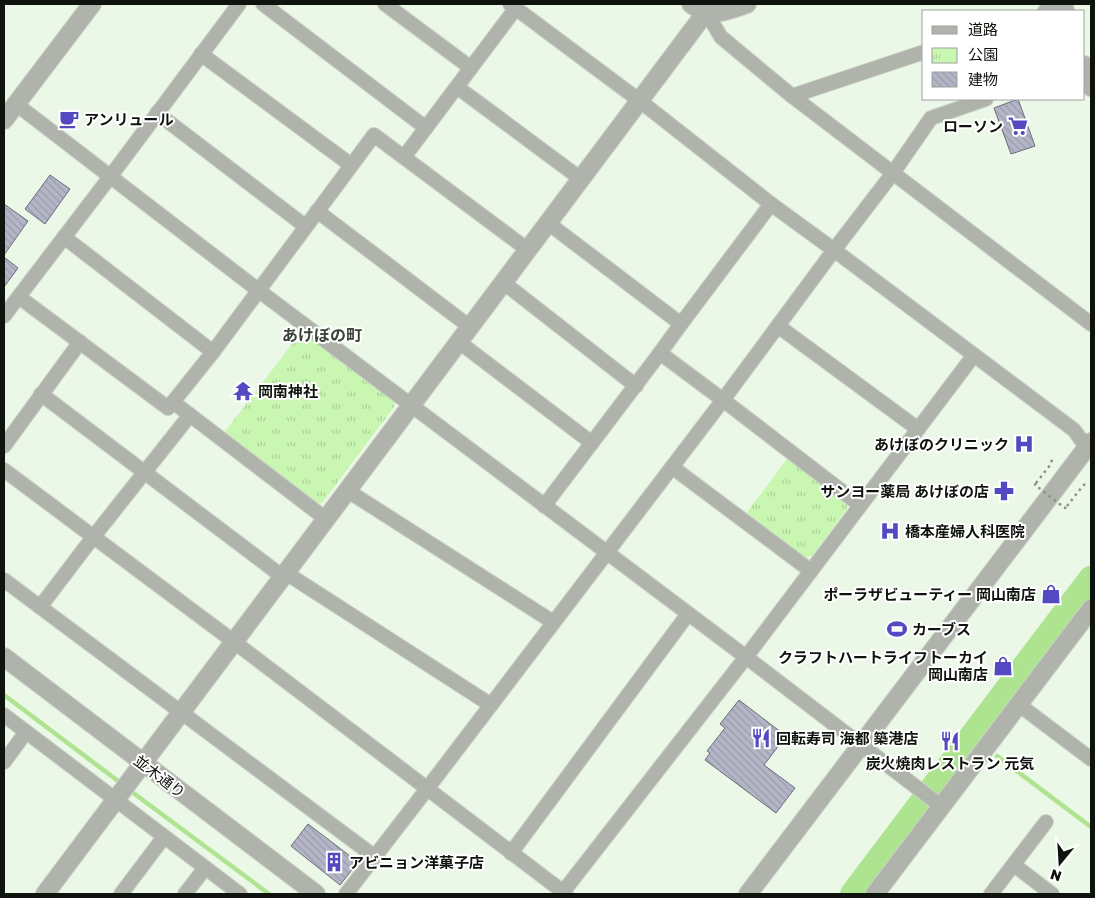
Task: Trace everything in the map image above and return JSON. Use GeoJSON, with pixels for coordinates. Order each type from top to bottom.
{"type":"FeatureCollection","features":[{"type":"Feature","properties":{"kind":"street"},"geometry":{"type":"LineString","coordinates":[[4,120],[10,100],[92,4]]}},
{"type":"Feature","properties":{"kind":"street"},"geometry":{"type":"LineString","coordinates":[[4,316],[239,4]]}},
{"type":"Feature","properties":{"kind":"street"},"geometry":{"type":"LineString","coordinates":[[263,4],[426,128]]}},
{"type":"Feature","properties":{"kind":"street"},"geometry":{"type":"LineString","coordinates":[[385,4],[471,68]]}},
{"type":"Feature","properties":{"kind":"street"},"geometry":{"type":"LineString","coordinates":[[691,4],[706,12],[722,37],[792,96],[1091,324]]}},
{"type":"Feature","properties":{"kind":"street"},"geometry":{"type":"LineString","coordinates":[[45,894],[706,12],[720,11],[747,4]]}},
{"type":"Feature","properties":{"kind":"street"},"geometry":{"type":"LineString","coordinates":[[404,157],[471,68],[513,6],[640,101],[771,204],[1074,430],[1090,448],[748,894]]}},
{"type":"Feature","properties":{"kind":"street"},"geometry":{"type":"LineString","coordinates":[[1049,10],[1065,6]]}},
{"type":"Feature","properties":{"kind":"street"},"geometry":{"type":"LineString","coordinates":[[792,96],[922,53]]}},
{"type":"Feature","properties":{"kind":"street"},"geometry":{"type":"LineString","coordinates":[[201,54],[350,165]]}},
{"type":"Feature","properties":{"kind":"street"},"geometry":{"type":"LineString","coordinates":[[1085,68],[1091,86]]}},
{"type":"Feature","properties":{"kind":"street"},"geometry":{"type":"LineString","coordinates":[[457,86],[581,179]]}},
{"type":"Feature","properties":{"kind":"street"},"geometry":{"type":"LineString","coordinates":[[10,100],[258,290],[932,799]]}},
{"type":"Feature","properties":{"kind":"street"},"geometry":{"type":"LineString","coordinates":[[346,894],[723,400],[892,174],[931,118],[983,100]]}},
{"type":"Feature","properties":{"kind":"street"},"geometry":{"type":"LineString","coordinates":[[157,113],[305,226]]}},
{"type":"Feature","properties":{"kind":"street"},"geometry":{"type":"LineString","coordinates":[[19,296],[168,408],[213,352],[350,165],[374,136],[528,250]]}},
{"type":"Feature","properties":{"kind":"street"},"geometry":{"type":"LineString","coordinates":[[544,506],[771,204]]}},
{"type":"Feature","properties":{"kind":"street"},"geometry":{"type":"LineString","coordinates":[[317,211],[470,327]]}},
{"type":"Feature","properties":{"kind":"street"},"geometry":{"type":"LineString","coordinates":[[548,223],[681,324]]}},
{"type":"Feature","properties":{"kind":"street"},"geometry":{"type":"LineString","coordinates":[[64,238],[213,352]]}},
{"type":"Feature","properties":{"kind":"street"},"geometry":{"type":"LineString","coordinates":[[504,283],[636,386]]}},
{"type":"Feature","properties":{"kind":"street"},"geometry":{"type":"LineString","coordinates":[[778,326],[918,428]]}},
{"type":"Feature","properties":{"kind":"street"},"geometry":{"type":"LineString","coordinates":[[4,446],[80,342]]}},
{"type":"Feature","properties":{"kind":"street"},"geometry":{"type":"LineString","coordinates":[[459,342],[592,443]]}},
{"type":"Feature","properties":{"kind":"street"},"geometry":{"type":"LineString","coordinates":[[660,354],[860,505]]}},
{"type":"Feature","properties":{"kind":"street"},"geometry":{"type":"LineString","coordinates":[[4,470],[565,893],[974,355]]}},
{"type":"Feature","properties":{"kind":"street"},"geometry":{"type":"LineString","coordinates":[[42,394],[144,473],[284,575],[491,705]]}},
{"type":"Feature","properties":{"kind":"street"},"geometry":{"type":"LineString","coordinates":[[173,402],[326,519]]}},
{"type":"Feature","properties":{"kind":"street"},"geometry":{"type":"LineString","coordinates":[[40,607],[190,415]]}},
{"type":"Feature","properties":{"kind":"street"},"geometry":{"type":"LineString","coordinates":[[672,467],[811,571]]}},
{"type":"Feature","properties":{"kind":"street"},"geometry":{"type":"LineString","coordinates":[[348,491],[554,622]]}},
{"type":"Feature","properties":{"kind":"street"},"geometry":{"type":"LineString","coordinates":[[4,580],[375,857]]}},
{"type":"Feature","properties":{"kind":"street"},"geometry":{"type":"LineString","coordinates":[[874,894],[932,799],[1018,704],[1091,609]]}},
{"type":"Feature","properties":{"kind":"street"},"geometry":{"type":"LineString","coordinates":[[511,853],[688,614]]}},
{"type":"Feature","properties":{"kind":"street","name":"並木通り"},"geometry":{"type":"LineString","coordinates":[[4,657],[316,894]]}},
{"type":"Feature","properties":{"kind":"street"},"geometry":{"type":"LineString","coordinates":[[1018,704],[1091,759]]}},
{"type":"Feature","properties":{"kind":"street"},"geometry":{"type":"LineString","coordinates":[[4,715],[118,796],[164,837],[240,894]]}},
{"type":"Feature","properties":{"kind":"street"},"geometry":{"type":"LineString","coordinates":[[4,762],[26,732]]}},
{"type":"Feature","properties":{"kind":"street"},"geometry":{"type":"LineString","coordinates":[[991,894],[1046,822]]}},
{"type":"Feature","properties":{"kind":"street"},"geometry":{"type":"LineString","coordinates":[[121,894],[164,837]]}},
{"type":"Feature","properties":{"kind":"street"},"geometry":{"type":"LineString","coordinates":[[1014,865],[1052,894]]}},
{"type":"Feature","properties":{"kind":"street"},"geometry":{"type":"LineString","coordinates":[[185,894],[205,868]]}},
{"type":"Feature","properties":{"kind":"path"},"geometry":{"type":"LineString","coordinates":[[1052,459],[1051,464],[1035,485],[1065,508],[1086,484]]}},
{"type":"Feature","properties":{"kind":"green space"},"geometry":{"type":"Polygon","coordinates":[[[301,332],[395,402],[394,407],[322,503],[315,503],[224,433],[301,332]]]}},
{"type":"Feature","properties":{"kind":"green space"},"geometry":{"type":"Polygon","coordinates":[[[789,456],[847,499],[847,509],[812,556],[802,558],[745,515],[789,456]]]}},
{"type":"Feature","properties":{"kind":"building"},"geometry":{"type":"Polygon","coordinates":[[[1018,100],[1035,146],[1011,154],[994,108],[1018,100]]]}},
{"type":"Feature","properties":{"kind":"building"},"geometry":{"type":"Polygon","coordinates":[[[50,175],[70,189],[45,224],[25,209],[50,175]]]}},
{"type":"Feature","properties":{"kind":"building"},"geometry":{"type":"Polygon","coordinates":[[[4,204],[28,221],[4,255],[4,204]]]}},
{"type":"Feature","properties":{"kind":"building"},"geometry":{"type":"Polygon","coordinates":[[[4,257],[18,268],[4,287],[4,257]]]}},
{"type":"Feature","properties":{"kind":"building"},"geometry":{"type":"Polygon","coordinates":[[[739,700],[786,736],[764,765],[795,788],[776,813],[705,760],[710,753],[707,751],[725,728],[720,724],[739,700]]]}},
{"type":"Feature","properties":{"kind":"building"},"geometry":{"type":"Polygon","coordinates":[[[308,824],[358,862],[340,885],[291,846],[308,824]]]}},
{"type":"Feature","properties":{"kind":"waterway"},"geometry":{"type":"LineString","coordinates":[[853,894],[1091,579]]}},
{"type":"Feature","properties":{"kind":"waterway"},"geometry":{"type":"LineString","coordinates":[[4,695],[122,784]]}},
{"type":"Feature","properties":{"kind":"waterway"},"geometry":{"type":"LineString","coordinates":[[971,737],[976,740]]}},
{"type":"Feature","properties":{"kind":"waterway"},"geometry":{"type":"LineString","coordinates":[[997,756],[1091,827]]}},
{"type":"Feature","properties":{"kind":"waterway"},"geometry":{"type":"LineString","coordinates":[[128,789],[269,894]]}},
{"type":"Feature","properties":{"kind":"place","name":"アンリュール"},"geometry":{"type":"Point","coordinates":[69,119]}},
{"type":"Feature","properties":{"kind":"place","name":"ローソン"},"geometry":{"type":"Point","coordinates":[1018,126]}},
{"type":"Feature","properties":{"kind":"place","name":"岡南神社"},"geometry":{"type":"Point","coordinates":[243,391]}},
{"type":"Feature","properties":{"kind":"place","name":"あけぼのクリニック"},"geometry":{"type":"Point","coordinates":[1024,444]}},
{"type":"Feature","properties":{"kind":"place","name":"サンヨー薬局 あけぼの店"},"geometry":{"type":"Point","coordinates":[1004,491]}},
{"type":"Feature","properties":{"kind":"place","name":"橋本産婦人科医院"},"geometry":{"type":"Point","coordinates":[890,531]}},
{"type":"Feature","properties":{"kind":"place","name":"ポーラザビューティー 岡山南店"},"geometry":{"type":"Point","coordinates":[1051,594]}},
{"type":"Feature","properties":{"kind":"place","name":"カーブス"},"geometry":{"type":"Point","coordinates":[897,629]}},
{"type":"Feature","properties":{"kind":"place","name":"クラフトハートライフトーカイ 岡山南店"},"geometry":{"type":"Point","coordinates":[1003,666]}},
{"type":"Feature","properties":{"kind":"place","name":"回転寿司 海都 築港店"},"geometry":{"type":"Point","coordinates":[761,738]}},
{"type":"Feature","properties":{"kind":"place","name":"炭火焼肉レストラン 元気"},"geometry":{"type":"Point","coordinates":[950,741]}},
{"type":"Feature","properties":{"kind":"place","name":"アビニョン洋菓子店"},"geometry":{"type":"Point","coordinates":[334,862]}},
{"type":"Feature","properties":{"kind":"district","name":"あけぼの町"},"geometry":{"type":"Point","coordinates":[322,335]}}]}
